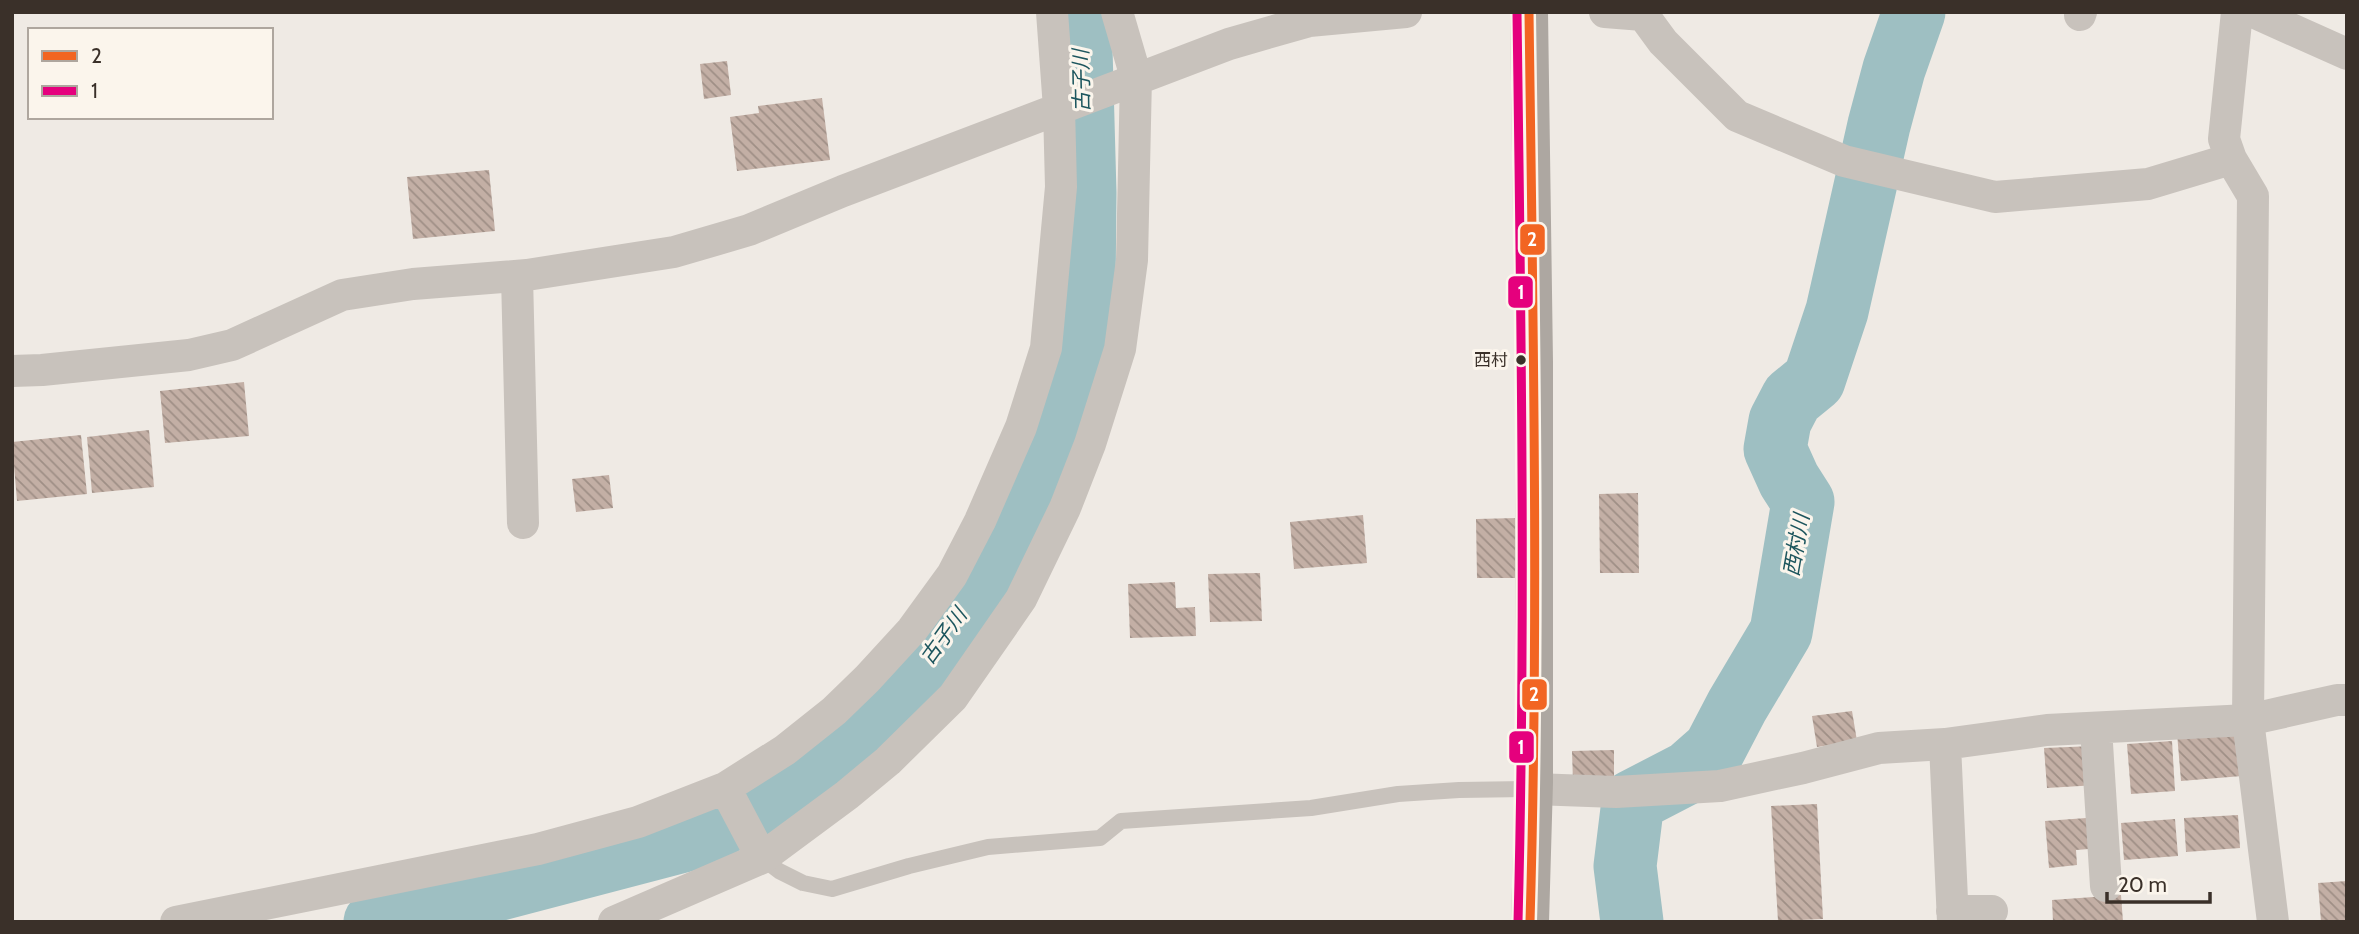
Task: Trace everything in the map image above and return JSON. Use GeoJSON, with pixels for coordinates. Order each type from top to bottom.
{"type":"FeatureCollection","features":[{"type":"Feature","properties":{"kind":"main road"},"geometry":{"type":"LineString","coordinates":[[1529,12],[1534,362],[1534,789],[1530,922]]}},
{"type":"Feature","properties":{"kind":"street"},"geometry":{"type":"LineString","coordinates":[[176,922],[538,849],[638,822],[725,788],[785,750],[834,711],[866,679],[912,630],[951,575],[979,521],[1020,427],[1046,348],[1061,187],[1064,106],[1052,12]]}},
{"type":"Feature","properties":{"kind":"street"},"geometry":{"type":"LineString","coordinates":[[614,922],[759,852],[847,795],[888,761],[953,697],[1021,599],[1060,520],[1090,444],[1120,349],[1132,260],[1130,80],[1118,12]]}},
{"type":"Feature","properties":{"kind":"street"},"geometry":{"type":"LineString","coordinates":[[12,371],[189,355],[232,345],[342,295],[413,284],[517,276],[674,252],[749,230],[843,191],[1229,44],[1309,22],[1406,12]]}},
{"type":"Feature","properties":{"kind":"street"},"geometry":{"type":"LineString","coordinates":[[1605,12],[1642,14],[1663,42],[1737,116],[1844,161],[1996,197],[2148,184],[2231,159]]}},
{"type":"Feature","properties":{"kind":"street"},"geometry":{"type":"LineString","coordinates":[[2237,12],[2224,139],[2231,159],[2253,196],[2248,720],[2273,922]]}},
{"type":"Feature","properties":{"kind":"street"},"geometry":{"type":"LineString","coordinates":[[2253,12],[2347,54]]}},
{"type":"Feature","properties":{"kind":"street"},"geometry":{"type":"LineString","coordinates":[[517,276],[523,523]]}},
{"type":"Feature","properties":{"kind":"street"},"geometry":{"type":"LineString","coordinates":[[1534,789],[1616,792],[1720,786],[1879,748],[1945,744],[2047,730],[2248,720],[2347,700]]}},
{"type":"Feature","properties":{"kind":"street"},"geometry":{"type":"LineString","coordinates":[[2096,728],[2106,886]]}},
{"type":"Feature","properties":{"kind":"street"},"geometry":{"type":"LineString","coordinates":[[1945,744],[1952,916],[1992,911]]}},
{"type":"Feature","properties":{"kind":"street"},"geometry":{"type":"LineString","coordinates":[[725,788],[759,852]]}},
{"type":"Feature","properties":{"kind":"lane"},"geometry":{"type":"LineString","coordinates":[[759,852],[779,871],[803,883],[832,889],[909,866],[988,847],[1100,838],[1121,821],[1311,808],[1398,794],[1534,789]]}},
{"type":"Feature","properties":{"kind":"building"},"geometry":{"type":"Polygon","coordinates":[[[727,61],[731,95],[704,99],[700,64],[727,61]]]}},
{"type":"Feature","properties":{"kind":"building"},"geometry":{"type":"Polygon","coordinates":[[[822,98],[830,160],[737,171],[730,117],[759,113],[758,106],[822,98]]]}},
{"type":"Feature","properties":{"kind":"building"},"geometry":{"type":"Polygon","coordinates":[[[489,170],[495,231],[413,239],[407,177],[489,170]]]}},
{"type":"Feature","properties":{"kind":"building"},"geometry":{"type":"Polygon","coordinates":[[[244,382],[249,436],[165,443],[160,391],[244,382]]]}},
{"type":"Feature","properties":{"kind":"building"},"geometry":{"type":"Polygon","coordinates":[[[149,430],[154,487],[92,493],[87,437],[149,430]]]}},
{"type":"Feature","properties":{"kind":"building"},"geometry":{"type":"Polygon","coordinates":[[[81,435],[87,494],[17,501],[12,442],[81,435]]]}},
{"type":"Feature","properties":{"kind":"building"},"geometry":{"type":"Polygon","coordinates":[[[609,475],[613,508],[576,512],[572,479],[609,475]]]}},
{"type":"Feature","properties":{"kind":"building"},"geometry":{"type":"Polygon","coordinates":[[[1638,493],[1639,573],[1600,573],[1599,494],[1638,493]]]}},
{"type":"Feature","properties":{"kind":"building"},"geometry":{"type":"Polygon","coordinates":[[[1363,515],[1367,563],[1294,569],[1290,522],[1363,515]]]}},
{"type":"Feature","properties":{"kind":"building"},"geometry":{"type":"Polygon","coordinates":[[[1517,518],[1518,578],[1477,578],[1476,519],[1517,518]]]}},
{"type":"Feature","properties":{"kind":"building"},"geometry":{"type":"Polygon","coordinates":[[[1260,573],[1262,621],[1210,622],[1208,574],[1260,573]]]}},
{"type":"Feature","properties":{"kind":"building"},"geometry":{"type":"Polygon","coordinates":[[[1175,582],[1176,608],[1195,607],[1196,636],[1130,638],[1128,584],[1175,582]]]}},
{"type":"Feature","properties":{"kind":"building"},"geometry":{"type":"Polygon","coordinates":[[[1852,711],[1857,741],[1817,747],[1812,716],[1852,711]]]}},
{"type":"Feature","properties":{"kind":"building"},"geometry":{"type":"Polygon","coordinates":[[[2238,729],[2242,776],[2181,781],[2177,733],[2238,729]]]}},
{"type":"Feature","properties":{"kind":"building"},"geometry":{"type":"Polygon","coordinates":[[[2172,741],[2175,791],[2131,794],[2127,744],[2172,741]]]}},
{"type":"Feature","properties":{"kind":"building"},"geometry":{"type":"Polygon","coordinates":[[[2094,746],[2097,785],[2047,788],[2044,748],[2094,746]]]}},
{"type":"Feature","properties":{"kind":"building"},"geometry":{"type":"Polygon","coordinates":[[[1614,750],[1614,780],[1573,782],[1572,751],[1614,750]]]}},
{"type":"Feature","properties":{"kind":"building"},"geometry":{"type":"Polygon","coordinates":[[[1817,804],[1823,919],[1778,921],[1771,806],[1817,804]]]}},
{"type":"Feature","properties":{"kind":"building"},"geometry":{"type":"Polygon","coordinates":[[[2238,815],[2240,848],[2186,852],[2184,818],[2238,815]]]}},
{"type":"Feature","properties":{"kind":"building"},"geometry":{"type":"Polygon","coordinates":[[[2100,817],[2102,848],[2076,850],[2077,865],[2049,868],[2045,821],[2100,817]]]}},
{"type":"Feature","properties":{"kind":"building"},"geometry":{"type":"Polygon","coordinates":[[[2175,819],[2178,856],[2124,860],[2121,823],[2175,819]]]}},
{"type":"Feature","properties":{"kind":"building"},"geometry":{"type":"Polygon","coordinates":[[[2347,881],[2347,921],[2321,922],[2318,883],[2347,881]]]}},
{"type":"Feature","properties":{"kind":"building"},"geometry":{"type":"Polygon","coordinates":[[[2121,895],[2123,922],[2053,922],[2052,900],[2121,895]]]}},
{"type":"Feature","properties":{"kind":"waterway","name":"古子川"},"geometry":{"type":"LineString","coordinates":[[375,922],[702,836],[839,757],[939,648],[1010,534],[1067,393],[1084,295],[1085,193],[1080,12]]}},
{"type":"Feature","properties":{"kind":"waterway","name":"西村川"},"geometry":{"type":"LineString","coordinates":[[1632,922],[1625,866],[1633,801],[1689,772],[1714,750],[1781,632],[1803,502],[1789,480],[1775,449],[1780,421],[1792,398],[1814,380],[1837,311],[1879,125],[1894,69],[1914,12]]}},
{"type":"Feature","properties":{"kind":"transit line","name":"1"},"geometry":{"type":"LineString","coordinates":[[1517,12],[1522,581],[1518,922]]}},
{"type":"Feature","properties":{"kind":"transit line","name":"2"},"geometry":{"type":"LineString","coordinates":[[1529,12],[1535,581],[1530,922]]}},
{"type":"Feature","properties":{"kind":"place","name":"西村"},"geometry":{"type":"Point","coordinates":[1521,360]}}]}
